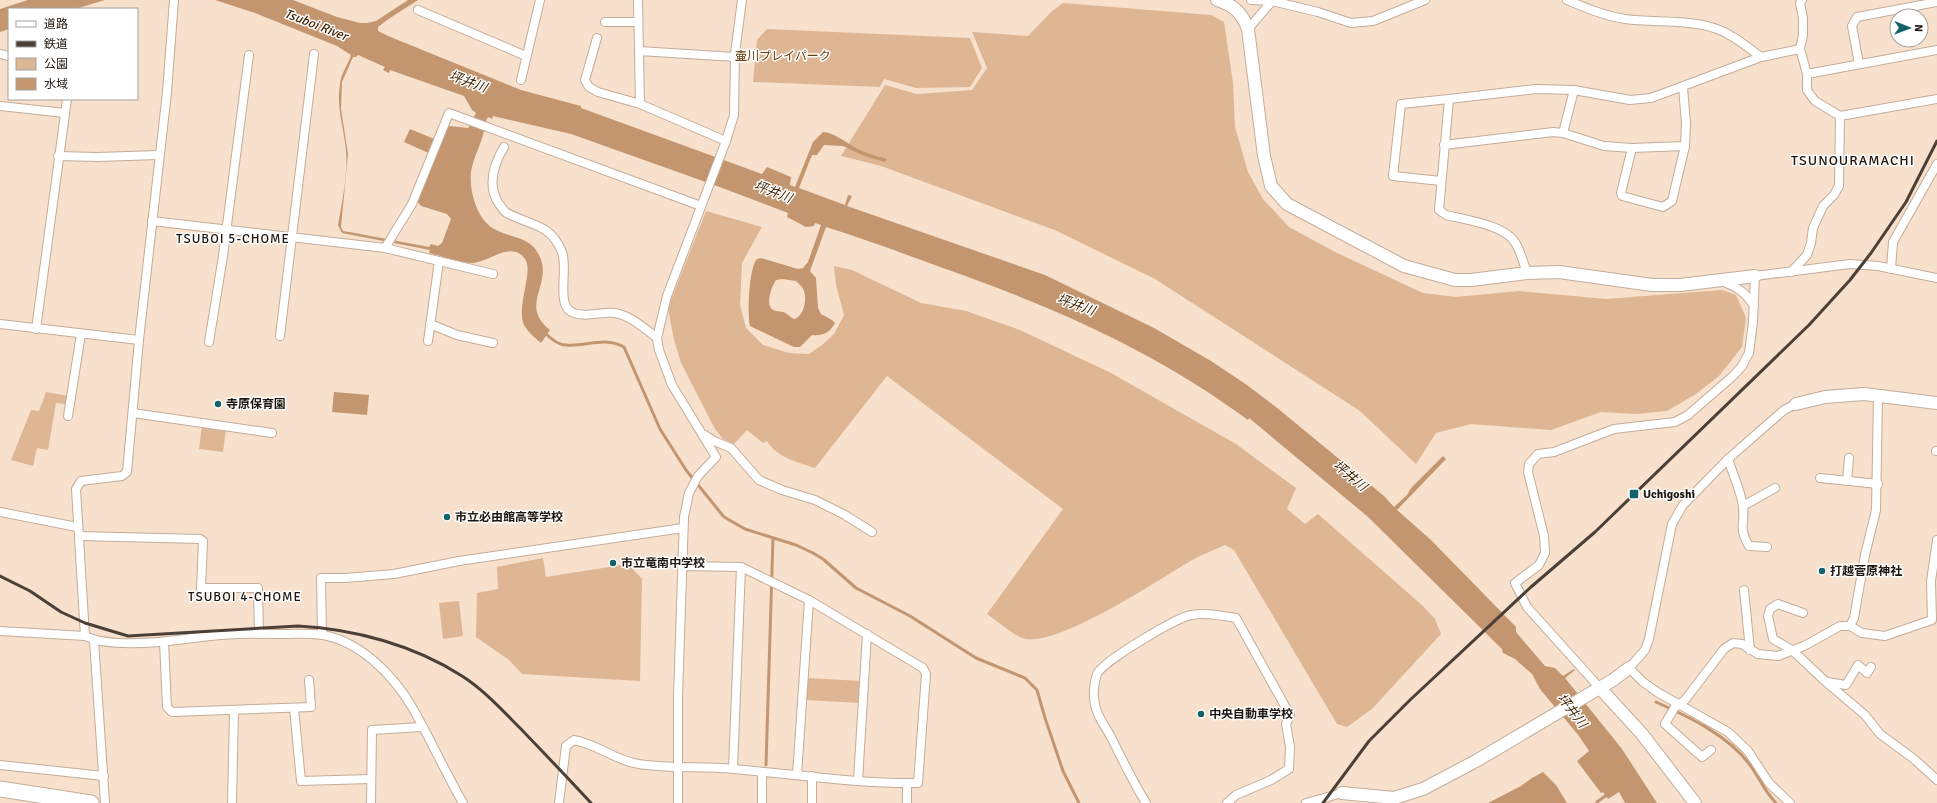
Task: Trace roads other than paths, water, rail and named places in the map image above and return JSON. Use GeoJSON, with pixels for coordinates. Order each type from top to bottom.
{"type":"FeatureCollection","features":[{"type":"Feature","properties":{"kind":"highway"},"geometry":{"type":"LineString","coordinates":[[0,789],[91,803]]}},
{"type":"Feature","properties":{"kind":"highway"},"geometry":{"type":"LineString","coordinates":[[0,798],[29,803]]}},
{"type":"Feature","properties":{"kind":"street"},"geometry":{"type":"LineString","coordinates":[[85,636],[76,489],[81,481],[122,476],[127,472],[158,155],[167,92],[174,0]]}},
{"type":"Feature","properties":{"kind":"street"},"geometry":{"type":"LineString","coordinates":[[521,80],[540,0]]}},
{"type":"Feature","properties":{"kind":"street"},"geometry":{"type":"LineString","coordinates":[[638,0],[640,104]]}},
{"type":"Feature","properties":{"kind":"street"},"geometry":{"type":"LineString","coordinates":[[678,803],[677,767],[684,517],[690,493],[698,476],[716,457],[672,385],[659,350],[657,338],[667,296],[726,141],[734,115],[735,57],[742,0]]}},
{"type":"Feature","properties":{"kind":"street"},"geometry":{"type":"LineString","coordinates":[[1217,0],[1230,4],[1237,9],[1244,19],[1248,29],[1264,156],[1271,186],[1287,204],[1404,266],[1443,278],[1455,280],[1471,280],[1526,273],[1559,272],[1652,285],[1680,285],[1719,281],[1850,264],[1891,269],[1937,278]]}},
{"type":"Feature","properties":{"kind":"street"},"geometry":{"type":"LineString","coordinates":[[1251,0],[1273,1],[1318,12],[1351,24],[1374,20],[1425,0]]}},
{"type":"Feature","properties":{"kind":"street"},"geometry":{"type":"LineString","coordinates":[[1567,0],[1608,16],[1715,28],[1732,36],[1761,57]]}},
{"type":"Feature","properties":{"kind":"street"},"geometry":{"type":"LineString","coordinates":[[1802,0],[1803,35],[1800,49],[1807,74],[1807,90],[1815,101],[1840,116],[1937,98]]}},
{"type":"Feature","properties":{"kind":"street"},"geometry":{"type":"LineString","coordinates":[[1248,29],[1273,1]]}},
{"type":"Feature","properties":{"kind":"street"},"geometry":{"type":"LineString","coordinates":[[1859,64],[1852,26],[1857,17],[1937,2]]}},
{"type":"Feature","properties":{"kind":"street"},"geometry":{"type":"LineString","coordinates":[[418,10],[526,56]]}},
{"type":"Feature","properties":{"kind":"street"},"geometry":{"type":"LineString","coordinates":[[605,22],[638,22]]}},
{"type":"Feature","properties":{"kind":"street"},"geometry":{"type":"LineString","coordinates":[[597,38],[585,80],[589,87],[598,92],[640,104],[726,141]]}},
{"type":"Feature","properties":{"kind":"street"},"geometry":{"type":"LineString","coordinates":[[1440,181],[1393,176],[1401,104],[1536,89],[1574,90],[1630,100],[1651,98],[1761,57],[1800,49]]}},
{"type":"Feature","properties":{"kind":"street"},"geometry":{"type":"LineString","coordinates":[[639,50],[735,57]]}},
{"type":"Feature","properties":{"kind":"street"},"geometry":{"type":"LineString","coordinates":[[1807,74],[1937,50]]}},
{"type":"Feature","properties":{"kind":"street"},"geometry":{"type":"LineString","coordinates":[[280,336],[314,54]]}},
{"type":"Feature","properties":{"kind":"street"},"geometry":{"type":"LineString","coordinates":[[209,342],[226,230],[248,55]]}},
{"type":"Feature","properties":{"kind":"street"},"geometry":{"type":"LineString","coordinates":[[1632,148],[1622,196],[1663,207],[1672,201],[1685,146],[1686,124],[1683,87]]}},
{"type":"Feature","properties":{"kind":"street"},"geometry":{"type":"LineString","coordinates":[[1563,134],[1574,90]]}},
{"type":"Feature","properties":{"kind":"street"},"geometry":{"type":"LineString","coordinates":[[1449,99],[1440,181],[1439,210],[1446,215],[1500,229],[1507,234],[1516,243],[1526,273]]}},
{"type":"Feature","properties":{"kind":"street"},"geometry":{"type":"LineString","coordinates":[[36,328],[58,156],[67,100]]}},
{"type":"Feature","properties":{"kind":"street"},"geometry":{"type":"LineString","coordinates":[[0,106],[65,113]]}},
{"type":"Feature","properties":{"kind":"street"},"geometry":{"type":"LineString","coordinates":[[386,247],[412,204],[449,113],[701,206]]}},
{"type":"Feature","properties":{"kind":"street"},"geometry":{"type":"LineString","coordinates":[[1791,272],[1806,255],[1811,243],[1813,228],[1823,206],[1834,195],[1838,186],[1840,116]]}},
{"type":"Feature","properties":{"kind":"street"},"geometry":{"type":"LineString","coordinates":[[1444,145],[1553,132],[1604,146],[1632,148],[1685,146]]}},
{"type":"Feature","properties":{"kind":"street"},"geometry":{"type":"LineString","coordinates":[[504,147],[496,160],[493,188],[496,200],[506,213],[549,231],[562,253],[565,267],[563,295],[565,305],[568,309],[575,314],[615,313],[628,317],[657,338]]}},
{"type":"Feature","properties":{"kind":"street"},"geometry":{"type":"LineString","coordinates":[[58,156],[98,157],[158,155]]}},
{"type":"Feature","properties":{"kind":"street"},"geometry":{"type":"LineString","coordinates":[[1891,269],[1893,242],[1937,164]]}},
{"type":"Feature","properties":{"kind":"street"},"geometry":{"type":"LineString","coordinates":[[152,221],[386,247],[493,274]]}},
{"type":"Feature","properties":{"kind":"street"},"geometry":{"type":"LineString","coordinates":[[428,340],[439,261]]}},
{"type":"Feature","properties":{"kind":"street"},"geometry":{"type":"LineString","coordinates":[[1695,803],[1642,734],[1596,689],[1527,607],[1515,583],[1539,564],[1545,553],[1544,536],[1528,472],[1529,464],[1538,454],[1554,452],[1614,429],[1675,422],[1688,415],[1742,366],[1749,353],[1754,322],[1755,276]]}},
{"type":"Feature","properties":{"kind":"street"},"geometry":{"type":"LineString","coordinates":[[1719,281],[1735,286],[1744,292],[1754,307]]}},
{"type":"Feature","properties":{"kind":"street"},"geometry":{"type":"LineString","coordinates":[[0,324],[139,340]]}},
{"type":"Feature","properties":{"kind":"street"},"geometry":{"type":"LineString","coordinates":[[430,324],[457,335],[493,343]]}},
{"type":"Feature","properties":{"kind":"street"},"geometry":{"type":"LineString","coordinates":[[68,416],[81,334]]}},
{"type":"Feature","properties":{"kind":"street"},"geometry":{"type":"LineString","coordinates":[[1306,803],[1342,793],[1394,798],[1423,789],[1476,761],[1629,668],[1644,650],[1649,639],[1672,524],[1683,505],[1728,459],[1784,410],[1796,404],[1825,397],[1864,394],[1937,403]]}},
{"type":"Feature","properties":{"kind":"street"},"geometry":{"type":"LineString","coordinates":[[1850,626],[1854,618],[1865,555],[1876,510],[1878,484],[1878,396]]}},
{"type":"Feature","properties":{"kind":"street"},"geometry":{"type":"LineString","coordinates":[[133,413],[272,433]]}},
{"type":"Feature","properties":{"kind":"street"},"geometry":{"type":"LineString","coordinates":[[701,432],[714,441],[731,448],[759,480],[782,490],[815,500],[845,515],[872,532]]}},
{"type":"Feature","properties":{"kind":"street"},"geometry":{"type":"LineString","coordinates":[[1847,481],[1849,458]]}},
{"type":"Feature","properties":{"kind":"street"},"geometry":{"type":"LineString","coordinates":[[1728,459],[1743,506],[1741,530],[1744,538],[1749,546],[1767,547]]}},
{"type":"Feature","properties":{"kind":"street"},"geometry":{"type":"LineString","coordinates":[[1820,478],[1878,484]]}},
{"type":"Feature","properties":{"kind":"street"},"geometry":{"type":"LineString","coordinates":[[1743,506],[1775,488]]}},
{"type":"Feature","properties":{"kind":"street"},"geometry":{"type":"LineString","coordinates":[[0,512],[78,527]]}},
{"type":"Feature","properties":{"kind":"street"},"geometry":{"type":"LineString","coordinates":[[322,635],[321,578],[345,578],[394,574],[459,561],[683,528]]}},
{"type":"Feature","properties":{"kind":"street"},"geometry":{"type":"LineString","coordinates":[[79,536],[200,539],[203,541],[201,588],[258,588],[259,634]]}},
{"type":"Feature","properties":{"kind":"street"},"geometry":{"type":"LineString","coordinates":[[1711,750],[1702,758],[1665,724],[1675,708],[1685,700],[1729,645],[1733,643],[1742,644],[1758,654],[1778,656],[1804,646],[1834,628],[1844,625],[1850,626],[1862,633],[1885,636],[1932,620],[1931,581],[1937,542]]}},
{"type":"Feature","properties":{"kind":"street"},"geometry":{"type":"LineString","coordinates":[[559,803],[566,746],[574,740],[581,741],[620,759],[638,764],[733,769],[858,780],[918,783],[926,674],[923,668],[809,600],[741,567],[682,566]]}},
{"type":"Feature","properties":{"kind":"street"},"geometry":{"type":"LineString","coordinates":[[733,769],[741,567]]}},
{"type":"Feature","properties":{"kind":"street"},"geometry":{"type":"LineString","coordinates":[[1744,590],[1750,650]]}},
{"type":"Feature","properties":{"kind":"street"},"geometry":{"type":"LineString","coordinates":[[797,775],[809,600]]}},
{"type":"Feature","properties":{"kind":"street"},"geometry":{"type":"LineString","coordinates":[[1803,613],[1778,604],[1769,611],[1768,616],[1773,639],[1776,643],[1792,650],[1826,682],[1865,714],[1880,734],[1895,747],[1914,759],[1937,780]]}},
{"type":"Feature","properties":{"kind":"street"},"geometry":{"type":"LineString","coordinates":[[1146,803],[1129,775],[1112,738],[1097,715],[1093,697],[1098,674],[1107,664],[1172,622],[1191,615],[1211,614],[1236,618],[1290,715],[1286,724],[1290,747],[1289,769],[1271,780],[1236,795],[1227,803]]}},
{"type":"Feature","properties":{"kind":"street"},"geometry":{"type":"LineString","coordinates":[[0,631],[85,636],[94,640],[164,642],[201,637],[259,634],[322,635],[342,641],[358,650],[390,677],[412,706],[463,803]]}},
{"type":"Feature","properties":{"kind":"street"},"geometry":{"type":"LineString","coordinates":[[858,780],[867,634]]}},
{"type":"Feature","properties":{"kind":"street"},"geometry":{"type":"LineString","coordinates":[[94,640],[105,803]]}},
{"type":"Feature","properties":{"kind":"street"},"geometry":{"type":"LineString","coordinates":[[164,642],[167,707],[172,712],[311,707],[309,680]]}},
{"type":"Feature","properties":{"kind":"street"},"geometry":{"type":"LineString","coordinates":[[1826,682],[1846,685],[1858,665],[1867,673],[1871,667]]}},
{"type":"Feature","properties":{"kind":"street"},"geometry":{"type":"LineString","coordinates":[[1629,668],[1643,682],[1675,708],[1728,732],[1748,751],[1769,782],[1790,803]]}},
{"type":"Feature","properties":{"kind":"street"},"geometry":{"type":"LineString","coordinates":[[294,708],[300,781],[370,779]]}},
{"type":"Feature","properties":{"kind":"street"},"geometry":{"type":"LineString","coordinates":[[232,803],[234,710]]}},
{"type":"Feature","properties":{"kind":"street"},"geometry":{"type":"LineString","coordinates":[[372,803],[370,779],[372,730],[422,727]]}},
{"type":"Feature","properties":{"kind":"street"},"geometry":{"type":"LineString","coordinates":[[0,765],[104,776]]}},
{"type":"Feature","properties":{"kind":"street"},"geometry":{"type":"LineString","coordinates":[[762,772],[762,803]]}},
{"type":"Feature","properties":{"kind":"street"},"geometry":{"type":"LineString","coordinates":[[812,776],[812,803]]}},
{"type":"Feature","properties":{"kind":"street"},"geometry":{"type":"LineString","coordinates":[[907,783],[907,803]]}},
{"type":"Feature","properties":{"kind":"water"},"geometry":{"type":"Polygon","coordinates":[[[28,0],[105,0],[78,8],[8,8],[8,29],[0,32],[0,9],[28,0]]]}},
{"type":"Feature","properties":{"kind":"water"},"geometry":{"type":"Polygon","coordinates":[[[215,0],[293,0],[337,17],[360,23],[367,23],[376,21],[408,0],[418,0],[387,20],[378,27],[378,31],[521,90],[581,106],[581,108],[762,174],[767,167],[791,177],[790,185],[795,187],[813,142],[823,132],[827,132],[860,150],[887,159],[885,162],[864,156],[843,146],[824,145],[817,155],[812,155],[799,188],[845,205],[848,195],[852,196],[847,206],[1045,275],[1154,328],[1211,361],[1247,385],[1384,496],[1394,507],[1443,456],[1446,459],[1397,510],[1431,540],[1516,627],[1516,632],[1545,666],[1555,668],[1563,676],[1574,669],[1575,670],[1565,678],[1622,749],[1657,803],[1625,803],[1619,792],[1608,799],[1603,792],[1601,793],[1577,761],[1589,751],[1579,736],[1540,689],[1532,674],[1515,659],[1503,653],[1502,649],[1367,516],[1249,418],[1248,420],[1176,372],[1139,351],[1101,332],[1024,298],[826,227],[810,271],[816,278],[818,308],[821,314],[835,323],[831,329],[825,333],[812,335],[800,347],[794,347],[750,326],[749,302],[752,271],[757,259],[761,258],[798,269],[803,268],[808,262],[821,225],[815,223],[814,226],[806,227],[787,217],[788,213],[571,134],[493,116],[492,119],[488,117],[487,119],[483,136],[475,157],[471,172],[471,188],[479,213],[489,226],[502,233],[526,241],[536,249],[539,255],[543,275],[536,303],[537,312],[541,321],[550,330],[541,343],[524,325],[522,317],[523,299],[528,272],[525,259],[519,253],[513,251],[506,252],[471,263],[429,253],[430,250],[342,233],[338,225],[344,188],[346,151],[339,93],[342,76],[351,55],[337,46],[255,13],[215,0]],[[358,55],[353,57],[342,82],[341,109],[348,154],[341,227],[343,231],[429,247],[431,244],[438,246],[442,243],[451,219],[447,214],[421,206],[417,201],[433,155],[404,142],[410,129],[439,141],[449,126],[468,128],[476,113],[472,110],[464,96],[390,70],[389,73],[383,70],[385,67],[358,55]],[[782,279],[776,280],[773,286],[769,298],[771,308],[794,319],[797,318],[804,307],[804,291],[796,281],[782,279]]]}},
{"type":"Feature","properties":{"kind":"water"},"geometry":{"type":"Polygon","coordinates":[[[334,392],[369,395],[367,415],[332,412],[334,392]]]}},
{"type":"Feature","properties":{"kind":"water"},"geometry":{"type":"Polygon","coordinates":[[[1543,772],[1556,785],[1567,803],[1488,803],[1521,786],[1543,772]]]}},
{"type":"Feature","properties":{"kind":"waterway"},"geometry":{"type":"LineString","coordinates":[[545,333],[554,341],[563,345],[609,342],[624,347],[660,429],[686,470],[724,517],[745,529],[796,545],[813,553],[823,559],[856,588],[910,616],[976,658],[1025,678],[1037,690],[1063,771],[1079,803]]}},
{"type":"Feature","properties":{"kind":"waterway"},"geometry":{"type":"LineString","coordinates":[[766,765],[773,538]]}},
{"type":"Feature","properties":{"kind":"waterway"},"geometry":{"type":"LineString","coordinates":[[1656,702],[1707,728],[1731,745],[1750,765],[1776,803]]}},
{"type":"Feature","properties":{"kind":"waterway"},"geometry":{"type":"LineString","coordinates":[[1597,802],[1608,794]]}},
{"type":"Feature","properties":{"kind":"railway"},"geometry":{"type":"LineString","coordinates":[[1323,803],[1369,741],[1410,700],[1531,587],[1595,532],[1809,325],[1850,280],[1871,253],[1906,202],[1937,141]]}},
{"type":"Feature","properties":{"kind":"railway"},"geometry":{"type":"LineString","coordinates":[[0,576],[30,591],[61,612],[85,623],[128,636],[298,626],[362,635],[404,647],[443,665],[462,676],[478,688],[520,728],[591,803]]}},
{"type":"Feature","properties":{"kind":"place","name":"寺原保育園"},"geometry":{"type":"Point","coordinates":[218,404]}},
{"type":"Feature","properties":{"kind":"place","name":"Uchigoshi"},"geometry":{"type":"Point","coordinates":[1634,494]}},
{"type":"Feature","properties":{"kind":"place","name":"市立必由館高等学校"},"geometry":{"type":"Point","coordinates":[447,517]}},
{"type":"Feature","properties":{"kind":"place","name":"市立竜南中学校"},"geometry":{"type":"Point","coordinates":[613,563]}},
{"type":"Feature","properties":{"kind":"place","name":"打越菅原神社"},"geometry":{"type":"Point","coordinates":[1822,571]}},
{"type":"Feature","properties":{"kind":"place","name":"中央自動車学校"},"geometry":{"type":"Point","coordinates":[1201,714]}},
{"type":"Feature","properties":{"kind":"district","name":"TSUNOURAMACHI"},"geometry":{"type":"Point","coordinates":[1853,160]}},
{"type":"Feature","properties":{"kind":"district","name":"TSUBOI 5-CHOME"},"geometry":{"type":"Point","coordinates":[233,239]}},
{"type":"Feature","properties":{"kind":"district","name":"TSUBOI 4-CHOME"},"geometry":{"type":"Point","coordinates":[245,597]}},
{"type":"Feature","properties":{"kind":"water label","name":"Tsuboi River"},"geometry":{"type":"Point","coordinates":[316,25]}},
{"type":"Feature","properties":{"kind":"water label","name":"坪井川"},"geometry":{"type":"Point","coordinates":[468,82]}},
{"type":"Feature","properties":{"kind":"water label","name":"坪井川"},"geometry":{"type":"Point","coordinates":[773,192]}},
{"type":"Feature","properties":{"kind":"water label","name":"坪井川"},"geometry":{"type":"Point","coordinates":[1076,305]}},
{"type":"Feature","properties":{"kind":"water label","name":"坪井川"},"geometry":{"type":"Point","coordinates":[1350,476]}},
{"type":"Feature","properties":{"kind":"water label","name":"坪井川"},"geometry":{"type":"Point","coordinates":[1572,711]}},
{"type":"Feature","properties":{"kind":"park label","name":"壷川プレイパーク"},"geometry":{"type":"Point","coordinates":[783,56]}}]}
